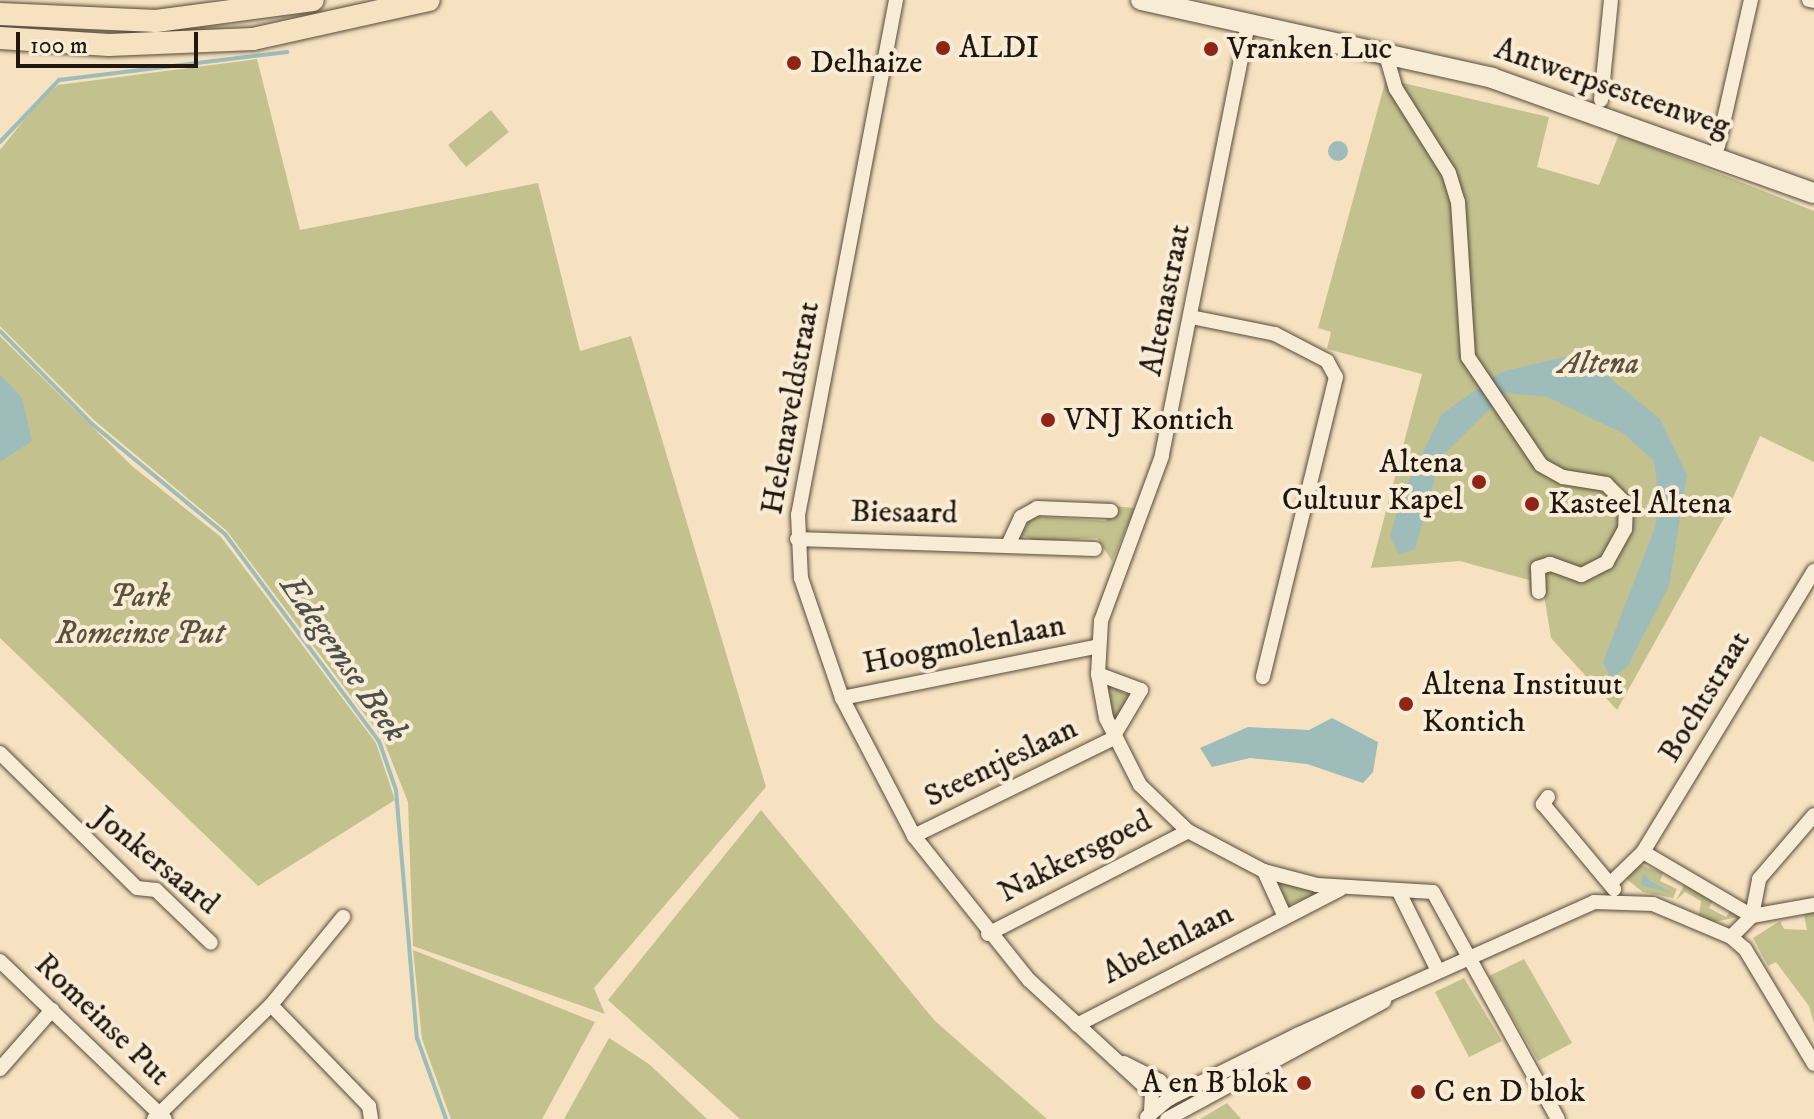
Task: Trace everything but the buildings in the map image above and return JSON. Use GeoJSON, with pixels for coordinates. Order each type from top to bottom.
{"type":"FeatureCollection","features":[{"type":"Feature","properties":{"kind":"main road"},"geometry":{"type":"LineString","coordinates":[[0,14],[156,21],[313,0]]}},
{"type":"Feature","properties":{"kind":"main road"},"geometry":{"type":"LineString","coordinates":[[0,38],[61,45],[253,39],[429,0]]}},
{"type":"Feature","properties":{"kind":"street","name":"Helenaveldstraat"},"geometry":{"type":"LineString","coordinates":[[896,0],[797,539],[812,615],[842,698],[914,836],[988,934],[1077,1025],[1152,1093],[1156,1118]]}},
{"type":"Feature","properties":{"kind":"street","name":"Antwerpsesteenweg"},"geometry":{"type":"LineString","coordinates":[[1141,0],[1386,55],[1597,112],[1814,193]]}},
{"type":"Feature","properties":{"kind":"street"},"geometry":{"type":"LineString","coordinates":[[1601,100],[1611,0]]}},
{"type":"Feature","properties":{"kind":"street"},"geometry":{"type":"LineString","coordinates":[[1718,146],[1751,0]]}},
{"type":"Feature","properties":{"kind":"street","name":"Altenastraat"},"geometry":{"type":"LineString","coordinates":[[1248,24],[1162,456],[1116,571],[1096,647],[1098,674],[1112,739],[1140,785],[1188,831],[1264,871],[1340,889],[1433,892],[1467,955]]}},
{"type":"Feature","properties":{"kind":"street"},"geometry":{"type":"LineString","coordinates":[[1386,55],[1396,89],[1449,173],[1458,202],[1468,357],[1541,465],[1613,487],[1628,513],[1607,562],[1581,575],[1550,564],[1538,568],[1539,592]]}},
{"type":"Feature","properties":{"kind":"street"},"geometry":{"type":"LineString","coordinates":[[1191,317],[1275,334],[1327,361],[1336,377],[1263,677]]}},
{"type":"Feature","properties":{"kind":"street"},"geometry":{"type":"LineString","coordinates":[[1009,543],[1021,517],[1037,508],[1111,511]]}},
{"type":"Feature","properties":{"kind":"street","name":"Biesaard"},"geometry":{"type":"LineString","coordinates":[[797,539],[1009,543],[1095,549]]}},
{"type":"Feature","properties":{"kind":"street","name":"Bochtstraat"},"geometry":{"type":"LineString","coordinates":[[1614,880],[1643,852],[1814,571]]}},
{"type":"Feature","properties":{"kind":"street","name":"Hoogmolenlaan"},"geometry":{"type":"LineString","coordinates":[[842,698],[1096,647]]}},
{"type":"Feature","properties":{"kind":"street"},"geometry":{"type":"LineString","coordinates":[[1098,674],[1141,690],[1112,739]]}},
{"type":"Feature","properties":{"kind":"street","name":"Steentjeslaan"},"geometry":{"type":"LineString","coordinates":[[914,836],[1112,739]]}},
{"type":"Feature","properties":{"kind":"street","name":"Jonkersaard"},"geometry":{"type":"LineString","coordinates":[[0,753],[137,888],[156,890],[211,943]]}},
{"type":"Feature","properties":{"kind":"street"},"geometry":{"type":"LineString","coordinates":[[1548,797],[1543,804],[1614,880],[1614,901]]}},
{"type":"Feature","properties":{"kind":"street"},"geometry":{"type":"LineString","coordinates":[[1731,937],[1752,916],[1759,879],[1814,815]]}},
{"type":"Feature","properties":{"kind":"street","name":"Nakkersgoed"},"geometry":{"type":"LineString","coordinates":[[988,934],[1188,831]]}},
{"type":"Feature","properties":{"kind":"street"},"geometry":{"type":"LineString","coordinates":[[1643,852],[1752,916],[1814,905]]}},
{"type":"Feature","properties":{"kind":"street"},"geometry":{"type":"LineString","coordinates":[[1264,871],[1285,917]]}},
{"type":"Feature","properties":{"kind":"street","name":"Abelenlaan"},"geometry":{"type":"LineString","coordinates":[[1077,1025],[1340,889]]}},
{"type":"Feature","properties":{"kind":"street"},"geometry":{"type":"LineString","coordinates":[[1399,892],[1437,969]]}},
{"type":"Feature","properties":{"kind":"street"},"geometry":{"type":"LineString","coordinates":[[1156,1118],[1170,1098],[1437,969],[1568,908],[1614,901],[1680,911],[1731,937],[1812,1056]]}},
{"type":"Feature","properties":{"kind":"street"},"geometry":{"type":"LineString","coordinates":[[159,1117],[271,1005],[343,917]]}},
{"type":"Feature","properties":{"kind":"street"},"geometry":{"type":"LineString","coordinates":[[1467,955],[1558,1119]]}},
{"type":"Feature","properties":{"kind":"street","name":"Romeinse Put"},"geometry":{"type":"LineString","coordinates":[[0,961],[159,1117]]}},
{"type":"Feature","properties":{"kind":"street"},"geometry":{"type":"LineString","coordinates":[[1156,1118],[1360,1018],[1395,989]]}},
{"type":"Feature","properties":{"kind":"street"},"geometry":{"type":"LineString","coordinates":[[271,1005],[369,1106],[371,1119]]}},
{"type":"Feature","properties":{"kind":"street"},"geometry":{"type":"LineString","coordinates":[[0,1069],[52,1010]]}},
{"type":"Feature","properties":{"kind":"street","name":"Helenaveldstraat"},"geometry":{"type":"LineString","coordinates":[[1119,1061],[1160,1081],[1170,1098]]}},
{"type":"Feature","properties":{"kind":"green space"},"geometry":{"type":"Polygon","coordinates":[[[257,59],[300,230],[538,183],[580,351],[631,336],[766,787],[594,988],[605,1014],[413,946],[408,802],[383,739],[227,531],[95,421],[0,326],[0,150],[39,101],[58,85],[257,59]]]}},
{"type":"Feature","properties":{"kind":"green space","name":"Altena"},"geometry":{"type":"Polygon","coordinates":[[[1386,79],[1549,117],[1537,167],[1599,185],[1619,134],[1814,211],[1814,462],[1760,436],[1724,518],[1617,710],[1551,638],[1544,595],[1531,596],[1529,580],[1460,561],[1371,568],[1422,374],[1327,349],[1331,332],[1318,328],[1386,79]]]}},
{"type":"Feature","properties":{"kind":"green space"},"geometry":{"type":"Polygon","coordinates":[[[491,110],[509,132],[466,167],[448,145],[491,110]]]}},
{"type":"Feature","properties":{"kind":"green space","name":"Park Romeinse Put"},"geometry":{"type":"Polygon","coordinates":[[[0,336],[132,466],[221,537],[376,743],[395,800],[258,886],[0,638],[0,336]]]}},
{"type":"Feature","properties":{"kind":"green space"},"geometry":{"type":"Polygon","coordinates":[[[1112,506],[1135,508],[1112,561],[1097,538],[1037,541],[1021,535],[1031,516],[1106,521],[1112,506]]]}},
{"type":"Feature","properties":{"kind":"green space"},"geometry":{"type":"Polygon","coordinates":[[[1105,683],[1130,696],[1113,723],[1105,683]]]}},
{"type":"Feature","properties":{"kind":"green space"},"geometry":{"type":"Polygon","coordinates":[[[761,810],[935,1021],[1047,1119],[740,1119],[608,1000],[761,810]]]}},
{"type":"Feature","properties":{"kind":"green space"},"geometry":{"type":"Polygon","coordinates":[[[1638,864],[1663,873],[1660,881],[1677,889],[1673,898],[1643,892],[1624,877],[1638,864]]]}},
{"type":"Feature","properties":{"kind":"green space"},"geometry":{"type":"Polygon","coordinates":[[[1278,880],[1316,891],[1316,894],[1287,906],[1278,880]]]}},
{"type":"Feature","properties":{"kind":"green space"},"geometry":{"type":"Polygon","coordinates":[[[1686,882],[1713,900],[1709,908],[1726,917],[1732,907],[1738,917],[1714,922],[1699,915],[1701,901],[1685,892],[1676,900],[1686,882]]]}},
{"type":"Feature","properties":{"kind":"green space"},"geometry":{"type":"Polygon","coordinates":[[[1814,912],[1814,1024],[1809,1006],[1776,962],[1768,966],[1753,938],[1780,921],[1784,929],[1807,930],[1804,915],[1814,912]]]}},
{"type":"Feature","properties":{"kind":"green space"},"geometry":{"type":"Polygon","coordinates":[[[413,950],[595,1022],[542,1119],[451,1119],[422,1039],[413,950]]]}},
{"type":"Feature","properties":{"kind":"green space"},"geometry":{"type":"Polygon","coordinates":[[[1524,959],[1572,1043],[1538,1061],[1489,976],[1524,959]]]}},
{"type":"Feature","properties":{"kind":"green space"},"geometry":{"type":"Polygon","coordinates":[[[1464,978],[1502,1041],[1469,1057],[1435,992],[1464,978]]]}},
{"type":"Feature","properties":{"kind":"green space"},"geometry":{"type":"Polygon","coordinates":[[[609,1038],[649,1064],[707,1119],[564,1119],[609,1038]]]}},
{"type":"Feature","properties":{"kind":"green space"},"geometry":{"type":"Polygon","coordinates":[[[1227,1103],[1241,1119],[1200,1119],[1227,1103]]]}},
{"type":"Feature","properties":{"kind":"water"},"geometry":{"type":"Polygon","coordinates":[[[1338,141],[1345,144],[1348,151],[1345,158],[1338,161],[1331,158],[1328,151],[1331,144],[1338,141]]]}},
{"type":"Feature","properties":{"kind":"water"},"geometry":{"type":"Polygon","coordinates":[[[1564,357],[1594,365],[1660,419],[1687,475],[1669,586],[1627,667],[1611,679],[1603,662],[1655,528],[1659,496],[1654,461],[1624,434],[1548,397],[1506,393],[1441,457],[1415,549],[1399,555],[1390,536],[1402,494],[1442,414],[1501,372],[1564,357]]]}},
{"type":"Feature","properties":{"kind":"water"},"geometry":{"type":"Polygon","coordinates":[[[0,375],[22,398],[32,441],[0,462],[0,375]]]}},
{"type":"Feature","properties":{"kind":"water"},"geometry":{"type":"Polygon","coordinates":[[[1332,718],[1378,742],[1373,772],[1363,783],[1307,764],[1250,758],[1212,767],[1200,748],[1248,727],[1309,730],[1332,718]]]}},
{"type":"Feature","properties":{"kind":"water"},"geometry":{"type":"Polygon","coordinates":[[[1643,873],[1650,881],[1671,893],[1641,885],[1643,873]]]}},
{"type":"Feature","properties":{"kind":"waterway","name":"Edegemse Beek"},"geometry":{"type":"LineString","coordinates":[[0,142],[59,80],[287,52]]}},
{"type":"Feature","properties":{"kind":"waterway","name":"Edegemse Beek"},"geometry":{"type":"LineString","coordinates":[[0,331],[92,424],[225,534],[379,741],[396,790],[417,1038],[446,1119]]}},
{"type":"Feature","properties":{"kind":"place","name":"ALDI"},"geometry":{"type":"Point","coordinates":[943,48]}},
{"type":"Feature","properties":{"kind":"place","name":"Vranken Luc"},"geometry":{"type":"Point","coordinates":[1211,49]}},
{"type":"Feature","properties":{"kind":"place","name":"Delhaize"},"geometry":{"type":"Point","coordinates":[794,63]}},
{"type":"Feature","properties":{"kind":"place","name":"VNJ Kontich"},"geometry":{"type":"Point","coordinates":[1048,420]}},
{"type":"Feature","properties":{"kind":"place","name":"Altena Cultuur Kapel"},"geometry":{"type":"Point","coordinates":[1479,482]}},
{"type":"Feature","properties":{"kind":"place","name":"Kasteel Altena"},"geometry":{"type":"Point","coordinates":[1532,504]}},
{"type":"Feature","properties":{"kind":"place","name":"Altena Instituut Kontich"},"geometry":{"type":"Point","coordinates":[1406,704]}},
{"type":"Feature","properties":{"kind":"place","name":"A en B blok"},"geometry":{"type":"Point","coordinates":[1304,1083]}},
{"type":"Feature","properties":{"kind":"place","name":"C en D blok"},"geometry":{"type":"Point","coordinates":[1418,1092]}}]}
